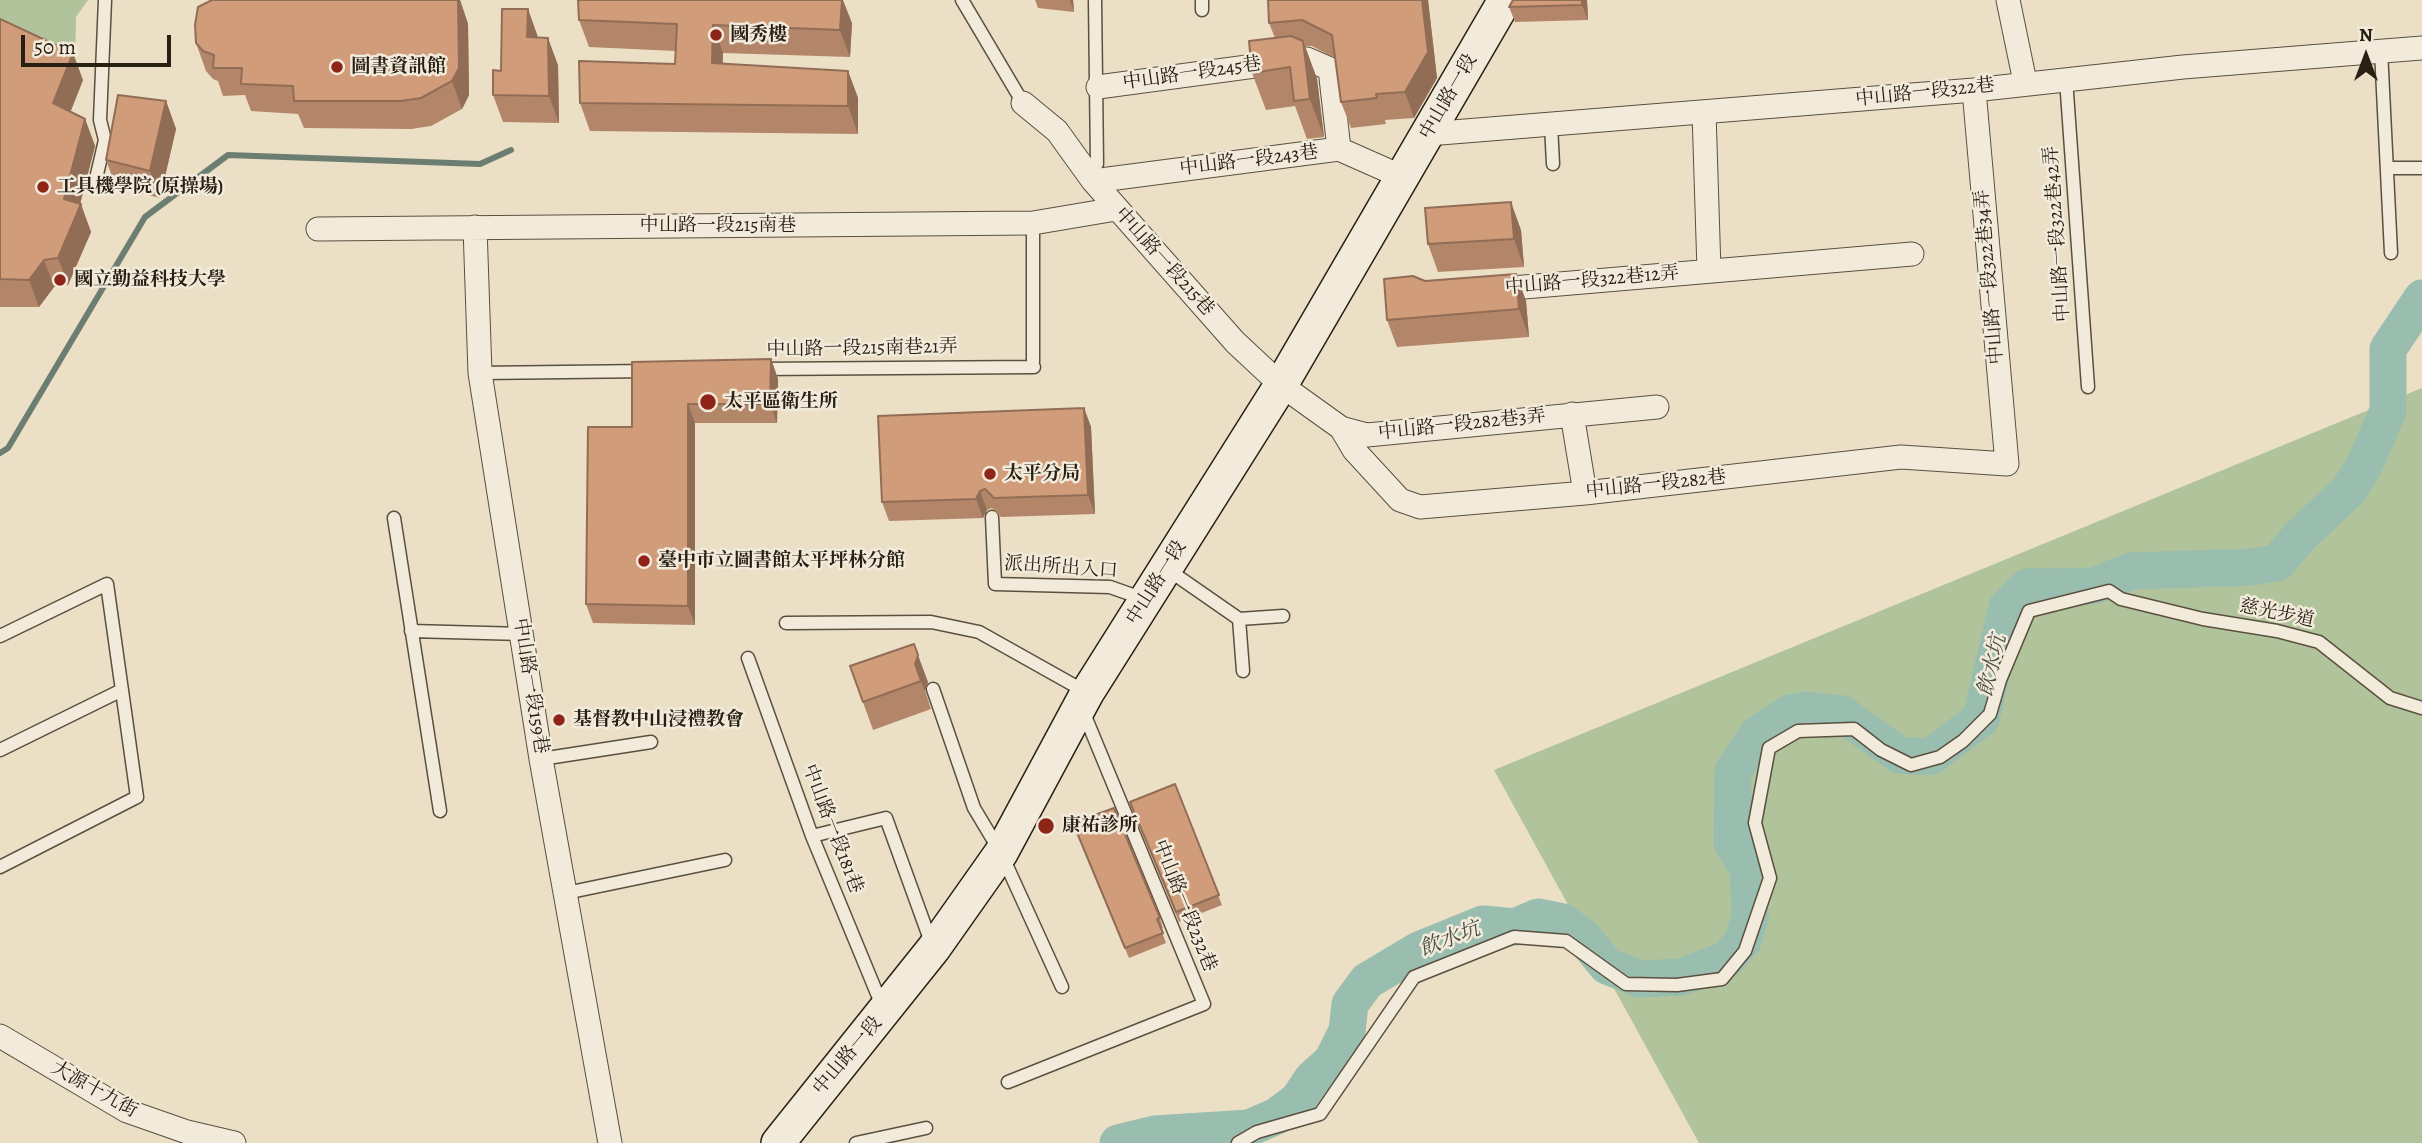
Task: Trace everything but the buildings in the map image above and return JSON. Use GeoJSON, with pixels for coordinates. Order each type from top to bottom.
{"type":"FeatureCollection","features":[{"type":"Feature","properties":{"kind":"main road","name":"中山路一段"},"geometry":{"type":"LineString","coordinates":[[778,1143],[885,1011],[1001,853],[1084,700],[1281,385],[1505,0]]}},
{"type":"Feature","properties":{"kind":"street"},"geometry":{"type":"LineString","coordinates":[[2008,0],[2025,82]]}},
{"type":"Feature","properties":{"kind":"street","name":"中山路一段322巷"},"geometry":{"type":"LineString","coordinates":[[1429,134],[1974,90],[2025,82],[2422,48]]}},
{"type":"Feature","properties":{"kind":"street","name":"中山路一段245巷"},"geometry":{"type":"LineString","coordinates":[[1098,87],[1307,59],[1330,69],[1339,149]]}},
{"type":"Feature","properties":{"kind":"street","name":"中山路一段322巷34弄"},"geometry":{"type":"LineString","coordinates":[[1974,90],[2007,464]]}},
{"type":"Feature","properties":{"kind":"street","name":"中山路一段215巷"},"geometry":{"type":"LineString","coordinates":[[1023,103],[1057,131],[1116,209],[1235,342],[1281,385]]}},
{"type":"Feature","properties":{"kind":"street"},"geometry":{"type":"LineString","coordinates":[[1704,112],[1709,271]]}},
{"type":"Feature","properties":{"kind":"street","name":"中山路一段243巷"},"geometry":{"type":"LineString","coordinates":[[1090,178],[1339,149],[1401,176]]}},
{"type":"Feature","properties":{"kind":"street","name":"中山路一段215南巷"},"geometry":{"type":"LineString","coordinates":[[318,229],[1033,223],[1116,209]]}},
{"type":"Feature","properties":{"kind":"street","name":"中山路一段159巷"},"geometry":{"type":"LineString","coordinates":[[475,227],[480,373],[541,759],[610,1143]]}},
{"type":"Feature","properties":{"kind":"street","name":"中山路一段322巷12弄"},"geometry":{"type":"LineString","coordinates":[[1461,293],[1912,254]]}},
{"type":"Feature","properties":{"kind":"street","name":"中山路一段282巷3弄"},"geometry":{"type":"LineString","coordinates":[[1281,385],[1340,428],[1367,435],[1657,407]]}},
{"type":"Feature","properties":{"kind":"street"},"geometry":{"type":"LineString","coordinates":[[1572,414],[1585,493]]}},
{"type":"Feature","properties":{"kind":"street","name":"中山路一段282巷"},"geometry":{"type":"LineString","coordinates":[[1340,428],[1354,450],[1400,500],[1420,507],[1585,493],[1901,457],[2007,464]]}},
{"type":"Feature","properties":{"kind":"street","name":"大源十九街"},"geometry":{"type":"LineString","coordinates":[[0,1036],[127,1111],[187,1132],[234,1143]]}},
{"type":"Feature","properties":{"kind":"lane"},"geometry":{"type":"LineString","coordinates":[[94,187],[105,140],[100,120],[105,0]]}},
{"type":"Feature","properties":{"kind":"lane"},"geometry":{"type":"LineString","coordinates":[[962,0],[1023,103]]}},
{"type":"Feature","properties":{"kind":"lane"},"geometry":{"type":"LineString","coordinates":[[1090,178],[1097,164],[1095,0]]}},
{"type":"Feature","properties":{"kind":"lane"},"geometry":{"type":"LineString","coordinates":[[2381,50],[2391,253]]}},
{"type":"Feature","properties":{"kind":"lane","name":"中山路一段322巷42弄"},"geometry":{"type":"LineString","coordinates":[[2066,79],[2088,387]]}},
{"type":"Feature","properties":{"kind":"lane"},"geometry":{"type":"LineString","coordinates":[[1551,125],[1553,164]]}},
{"type":"Feature","properties":{"kind":"lane"},"geometry":{"type":"LineString","coordinates":[[2388,168],[2422,168]]}},
{"type":"Feature","properties":{"kind":"lane","name":"中山路一段215南巷21弄"},"geometry":{"type":"LineString","coordinates":[[747,369],[1034,365],[1033,223]]}},
{"type":"Feature","properties":{"kind":"lane"},"geometry":{"type":"LineString","coordinates":[[480,373],[663,370]]}},
{"type":"Feature","properties":{"kind":"lane","name":"派出所出入口"},"geometry":{"type":"LineString","coordinates":[[992,517],[995,584],[1110,587],[1147,600]]}},
{"type":"Feature","properties":{"kind":"lane"},"geometry":{"type":"LineString","coordinates":[[394,518],[440,811]]}},
{"type":"Feature","properties":{"kind":"lane"},"geometry":{"type":"LineString","coordinates":[[1167,568],[1239,619],[1283,616]]}},
{"type":"Feature","properties":{"kind":"lane"},"geometry":{"type":"LineString","coordinates":[[0,636],[107,584],[137,797],[0,867]]}},
{"type":"Feature","properties":{"kind":"lane","name":"慈光步道"},"geometry":{"type":"LineString","coordinates":[[1237,1143],[1257,1132],[1320,1114],[1414,977],[1514,937],[1566,941],[1626,984],[1677,985],[1722,979],[1745,951],[1770,878],[1755,823],[1769,748],[1798,731],[1854,729],[1881,750],[1911,765],[1940,757],[1963,741],[1990,714],[2000,680],[2029,611],[2109,591],[2121,599],[2203,619],[2277,631],[2319,642],[2390,698],[2422,708]]}},
{"type":"Feature","properties":{"kind":"lane"},"geometry":{"type":"LineString","coordinates":[[1239,619],[1243,671]]}},
{"type":"Feature","properties":{"kind":"lane"},"geometry":{"type":"LineString","coordinates":[[786,623],[931,622],[979,632],[1084,700]]}},
{"type":"Feature","properties":{"kind":"lane"},"geometry":{"type":"LineString","coordinates":[[411,631],[523,634]]}},
{"type":"Feature","properties":{"kind":"lane","name":"中山路一段181巷"},"geometry":{"type":"LineString","coordinates":[[748,659],[812,836],[885,1011]]}},
{"type":"Feature","properties":{"kind":"lane"},"geometry":{"type":"LineString","coordinates":[[933,689],[974,808],[1001,853],[1062,988]]}},
{"type":"Feature","properties":{"kind":"lane"},"geometry":{"type":"LineString","coordinates":[[0,750],[122,690]]}},
{"type":"Feature","properties":{"kind":"lane","name":"中山路一段232巷"},"geometry":{"type":"LineString","coordinates":[[1008,1082],[1204,1004],[1084,700]]}},
{"type":"Feature","properties":{"kind":"lane"},"geometry":{"type":"LineString","coordinates":[[541,759],[651,742]]}},
{"type":"Feature","properties":{"kind":"lane"},"geometry":{"type":"LineString","coordinates":[[812,836],[886,818],[933,948]]}},
{"type":"Feature","properties":{"kind":"lane"},"geometry":{"type":"LineString","coordinates":[[566,893],[725,860]]}},
{"type":"Feature","properties":{"kind":"lane"},"geometry":{"type":"LineString","coordinates":[[856,1143],[926,1129]]}},
{"type":"Feature","properties":{"kind":"green space"},"geometry":{"type":"Polygon","coordinates":[[[0,0],[88,0],[76,17],[75,65],[0,31],[0,0]]]}},
{"type":"Feature","properties":{"kind":"green space"},"geometry":{"type":"Polygon","coordinates":[[[2422,388],[2422,1143],[1699,1143],[1494,770],[2422,388]]]}},
{"type":"Feature","properties":{"kind":"waterway"},"geometry":{"type":"LineString","coordinates":[[0,453],[8,448],[145,217],[228,155],[480,164],[511,150]]}},
{"type":"Feature","properties":{"kind":"waterway","name":"飲水坑"},"geometry":{"type":"LineString","coordinates":[[1118,1143],[1155,1134],[1249,1128],[1277,1116],[1298,1100],[1312,1079],[1332,1061],[1347,1031],[1350,1004],[1367,981],[1419,950],[1483,924],[1515,927],[1538,917],[1563,922],[1584,938],[1607,966],[1640,979],[1682,977],[1726,960],[1743,941],[1750,917],[1748,869],[1732,843],[1733,771],[1757,735],[1790,713],[1806,710],[1842,714],[1899,755],[1930,757],[1981,719],[2007,607],[2027,587],[2093,586],[2132,571],[2252,567],[2277,563],[2301,535],[2349,490],[2365,464],[2388,411],[2388,349],[2422,298]]}},
{"type":"Feature","properties":{"kind":"place","name":"國秀樓"},"geometry":{"type":"Point","coordinates":[716,35]}},
{"type":"Feature","properties":{"kind":"place","name":"圖書資訊館"},"geometry":{"type":"Point","coordinates":[337,67]}},
{"type":"Feature","properties":{"kind":"place","name":"工具機學院 (原操場)"},"geometry":{"type":"Point","coordinates":[43,187]}},
{"type":"Feature","properties":{"kind":"place","name":"國立勤益科技大學"},"geometry":{"type":"Point","coordinates":[60,280]}},
{"type":"Feature","properties":{"kind":"place","name":"太平區衛生所"},"geometry":{"type":"Point","coordinates":[708,402]}},
{"type":"Feature","properties":{"kind":"place","name":"太平分局"},"geometry":{"type":"Point","coordinates":[990,474]}},
{"type":"Feature","properties":{"kind":"place","name":"臺中市立圖書館太平坪林分館"},"geometry":{"type":"Point","coordinates":[644,561]}},
{"type":"Feature","properties":{"kind":"place","name":"基督教中山浸禮教會"},"geometry":{"type":"Point","coordinates":[559,720]}},
{"type":"Feature","properties":{"kind":"place","name":"康祐診所"},"geometry":{"type":"Point","coordinates":[1046,826]}}]}
